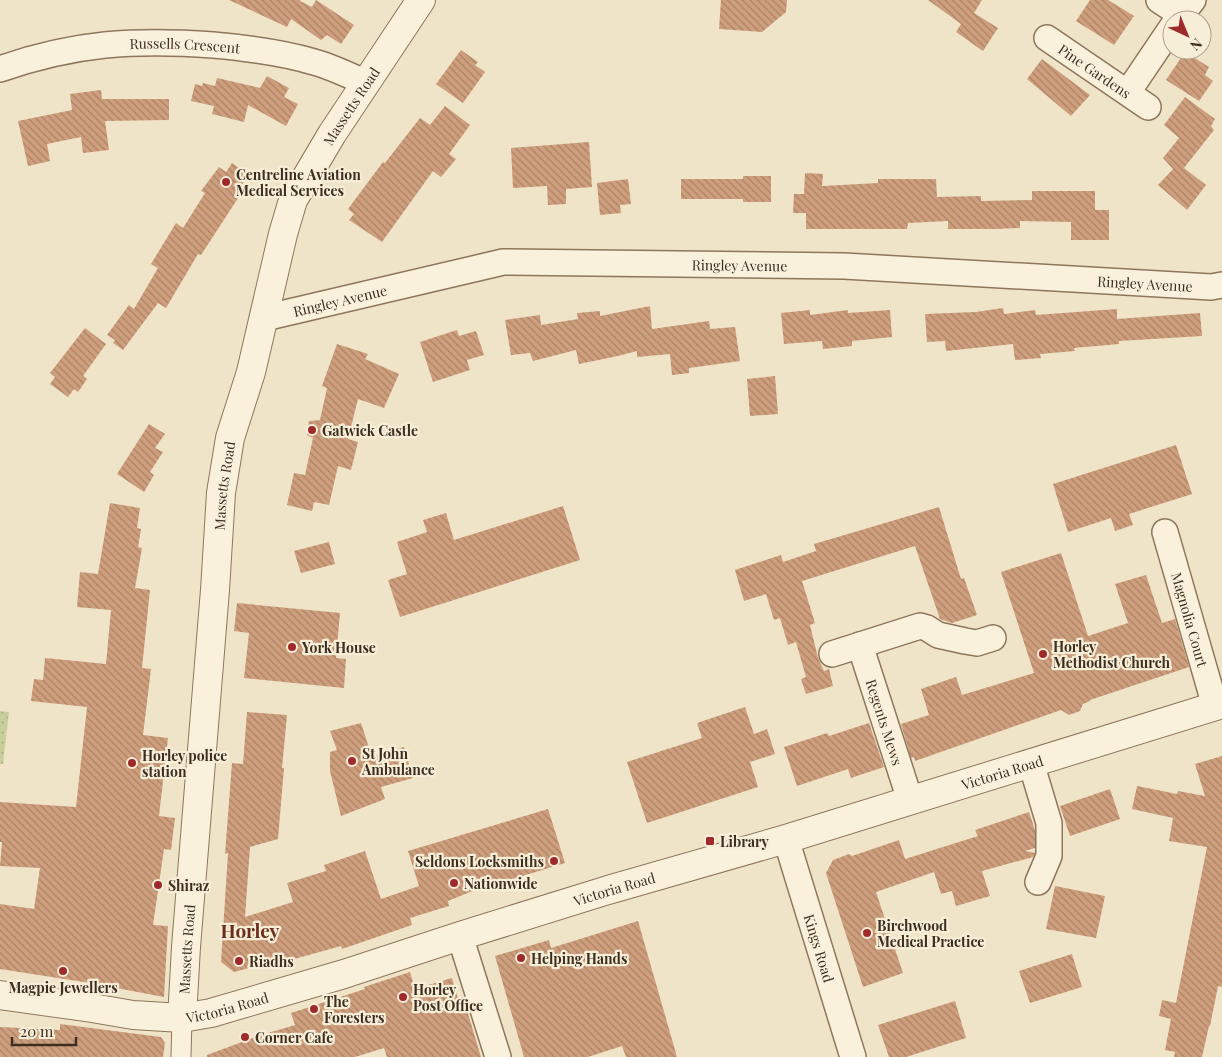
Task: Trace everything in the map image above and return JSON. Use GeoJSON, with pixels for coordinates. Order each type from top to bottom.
{"type":"FeatureCollection","features":[{"type":"Feature","properties":{"kind":"street","name":"Massetts Road"},"geometry":{"type":"LineString","coordinates":[[182,1018],[221,493],[230,438],[250,372],[293,200],[312,167],[421,0]]}},
{"type":"Feature","properties":{"kind":"street","name":"Pine Gardens"},"geometry":{"type":"LineString","coordinates":[[1159,0],[1173,10]]}},
{"type":"Feature","properties":{"kind":"street","name":"Pine Gardens"},"geometry":{"type":"LineString","coordinates":[[1047,38],[1128,92],[1162,42]]}},
{"type":"Feature","properties":{"kind":"street","name":"Russells Crescent"},"geometry":{"type":"LineString","coordinates":[[0,69],[44,54],[87,46],[132,42],[163,42],[231,46],[267,51],[314,62],[366,83]]}},
{"type":"Feature","properties":{"kind":"street"},"geometry":{"type":"LineString","coordinates":[[1128,92],[1148,107]]}},
{"type":"Feature","properties":{"kind":"street","name":"Ringley Avenue"},"geometry":{"type":"LineString","coordinates":[[264,318],[503,262],[844,266],[1211,287],[1222,285]]}},
{"type":"Feature","properties":{"kind":"street","name":"Magnolia Court"},"geometry":{"type":"LineString","coordinates":[[1165,532],[1219,705]]}},
{"type":"Feature","properties":{"kind":"street"},"geometry":{"type":"LineString","coordinates":[[832,654],[920,626],[938,635],[977,643],[993,638]]}},
{"type":"Feature","properties":{"kind":"street","name":"Regents Mews"},"geometry":{"type":"LineString","coordinates":[[860,645],[910,800]]}},
{"type":"Feature","properties":{"kind":"street","name":"Victoria Road"},"geometry":{"type":"LineString","coordinates":[[0,995],[133,1015],[182,1018],[211,1013],[344,974],[608,890],[786,839],[1219,705]]}},
{"type":"Feature","properties":{"kind":"street"},"geometry":{"type":"LineString","coordinates":[[1031,763],[1049,823],[1049,856],[1038,882]]}},
{"type":"Feature","properties":{"kind":"street","name":"Kings Road"},"geometry":{"type":"LineString","coordinates":[[786,839],[853,1057]]}},
{"type":"Feature","properties":{"kind":"street"},"geometry":{"type":"LineString","coordinates":[[460,936],[498,1057]]}},
{"type":"Feature","properties":{"kind":"street"},"geometry":{"type":"LineString","coordinates":[[181,1057],[182,1018]]}},
{"type":"Feature","properties":{"kind":"green space"},"geometry":{"type":"Polygon","coordinates":[[[0,711],[9,712],[3,764],[0,764],[0,711]]]}},
{"type":"Feature","properties":{"kind":"building"},"geometry":{"type":"Polygon","coordinates":[[[229,0],[300,0],[312,7],[316,0],[354,25],[341,44],[327,35],[321,40],[291,19],[287,27],[229,0]]]}},
{"type":"Feature","properties":{"kind":"building"},"geometry":{"type":"Polygon","coordinates":[[[721,0],[787,0],[786,12],[762,32],[719,29],[721,0]]]}},
{"type":"Feature","properties":{"kind":"building"},"geometry":{"type":"Polygon","coordinates":[[[928,0],[982,0],[974,13],[998,28],[983,51],[956,32],[961,24],[928,0]]]}},
{"type":"Feature","properties":{"kind":"building"},"geometry":{"type":"Polygon","coordinates":[[[1090,0],[1108,0],[1134,16],[1114,45],[1076,21],[1090,0]]]}},
{"type":"Feature","properties":{"kind":"building"},"geometry":{"type":"Polygon","coordinates":[[[461,50],[478,62],[475,65],[485,72],[463,103],[436,84],[461,50]]]}},
{"type":"Feature","properties":{"kind":"building"},"geometry":{"type":"Polygon","coordinates":[[[1042,59],[1090,95],[1071,116],[1027,79],[1042,59]]]}},
{"type":"Feature","properties":{"kind":"building"},"geometry":{"type":"Polygon","coordinates":[[[1180,60],[1198,60],[1209,67],[1205,75],[1213,81],[1199,101],[1166,80],[1180,60]]]}},
{"type":"Feature","properties":{"kind":"building"},"geometry":{"type":"Polygon","coordinates":[[[267,76],[289,88],[284,97],[298,104],[286,126],[248,105],[244,122],[212,114],[214,106],[191,101],[195,84],[202,86],[203,83],[215,86],[217,78],[260,88],[267,76]]]}},
{"type":"Feature","properties":{"kind":"building"},"geometry":{"type":"Polygon","coordinates":[[[101,90],[102,99],[169,99],[169,120],[105,121],[109,150],[83,153],[81,137],[47,144],[50,161],[28,166],[18,121],[72,110],[70,94],[101,90]]]}},
{"type":"Feature","properties":{"kind":"building"},"geometry":{"type":"Polygon","coordinates":[[[1185,97],[1215,119],[1211,126],[1214,130],[1184,168],[1206,185],[1187,210],[1158,185],[1173,169],[1163,158],[1179,138],[1164,125],[1185,97]]]}},
{"type":"Feature","properties":{"kind":"building"},"geometry":{"type":"Polygon","coordinates":[[[445,106],[470,125],[449,154],[456,159],[441,177],[433,171],[382,242],[349,220],[354,214],[348,209],[383,162],[385,163],[420,118],[430,125],[445,106]]]}},
{"type":"Feature","properties":{"kind":"building"},"geometry":{"type":"Polygon","coordinates":[[[589,142],[592,187],[566,189],[566,204],[548,205],[547,186],[513,188],[511,148],[589,142]]]}},
{"type":"Feature","properties":{"kind":"building"},"geometry":{"type":"Polygon","coordinates":[[[232,163],[249,175],[238,190],[242,192],[201,255],[198,254],[166,308],[158,303],[123,350],[113,343],[115,340],[107,335],[129,305],[134,309],[158,268],[151,264],[176,223],[183,228],[205,193],[201,191],[219,167],[226,172],[232,163]]]}},
{"type":"Feature","properties":{"kind":"building"},"geometry":{"type":"Polygon","coordinates":[[[805,173],[823,174],[822,186],[878,183],[878,179],[936,179],[937,197],[981,196],[981,201],[1032,200],[1032,191],[1095,191],[1095,210],[1109,210],[1109,240],[1071,240],[1071,222],[1020,221],[1020,228],[996,229],[948,229],[948,221],[908,223],[907,229],[806,229],[806,213],[793,213],[794,194],[804,194],[805,173]]]}},
{"type":"Feature","properties":{"kind":"building"},"geometry":{"type":"Polygon","coordinates":[[[743,176],[771,176],[771,202],[743,202],[743,199],[681,199],[681,179],[743,179],[743,176]]]}},
{"type":"Feature","properties":{"kind":"building"},"geometry":{"type":"Polygon","coordinates":[[[628,179],[631,204],[620,205],[621,213],[600,215],[597,183],[628,179]]]}},
{"type":"Feature","properties":{"kind":"building"},"geometry":{"type":"Polygon","coordinates":[[[650,306],[652,329],[709,321],[710,329],[735,327],[740,361],[689,368],[689,373],[672,375],[670,354],[637,357],[637,351],[579,364],[576,350],[533,361],[530,353],[511,355],[505,320],[540,315],[541,325],[578,319],[577,313],[600,311],[600,316],[650,306]]]}},
{"type":"Feature","properties":{"kind":"building"},"geometry":{"type":"Polygon","coordinates":[[[1003,308],[1004,314],[1035,310],[1036,315],[1117,309],[1117,319],[1200,313],[1202,336],[1119,341],[1119,344],[1074,348],[1075,351],[1040,354],[1041,358],[1015,360],[1013,344],[946,351],[945,341],[927,342],[925,314],[976,312],[1003,308]]]}},
{"type":"Feature","properties":{"kind":"building"},"geometry":{"type":"Polygon","coordinates":[[[810,310],[810,315],[848,310],[848,313],[890,310],[892,337],[852,341],[852,346],[823,349],[822,341],[784,344],[781,313],[810,310]]]}},
{"type":"Feature","properties":{"kind":"building"},"geometry":{"type":"Polygon","coordinates":[[[85,328],[106,344],[83,376],[87,379],[78,392],[74,389],[68,397],[50,384],[55,377],[50,373],[85,328]]]}},
{"type":"Feature","properties":{"kind":"building"},"geometry":{"type":"Polygon","coordinates":[[[457,330],[459,336],[476,331],[484,355],[467,360],[470,370],[433,382],[420,342],[457,330]]]}},
{"type":"Feature","properties":{"kind":"building"},"geometry":{"type":"Polygon","coordinates":[[[337,344],[368,354],[365,359],[399,374],[384,408],[358,399],[348,439],[358,442],[351,470],[338,466],[329,505],[314,502],[312,511],[287,505],[294,473],[305,475],[313,438],[307,435],[309,421],[320,420],[327,388],[322,386],[337,344]]]}},
{"type":"Feature","properties":{"kind":"building"},"geometry":{"type":"Polygon","coordinates":[[[775,376],[778,414],[750,416],[747,379],[775,376]]]}},
{"type":"Feature","properties":{"kind":"building"},"geometry":{"type":"Polygon","coordinates":[[[149,424],[165,434],[155,448],[163,452],[150,472],[154,475],[144,492],[117,474],[149,424]]]}},
{"type":"Feature","properties":{"kind":"building"},"geometry":{"type":"Polygon","coordinates":[[[1176,445],[1192,494],[1129,514],[1133,525],[1115,531],[1111,518],[1068,532],[1053,484],[1176,445]]]}},
{"type":"Feature","properties":{"kind":"building"},"geometry":{"type":"Polygon","coordinates":[[[110,503],[140,508],[137,528],[141,529],[138,547],[142,548],[135,588],[150,590],[142,668],[151,669],[143,735],[168,738],[159,816],[175,818],[171,850],[164,849],[153,925],[168,926],[164,997],[0,969],[0,904],[34,909],[40,868],[0,866],[2,842],[0,842],[0,802],[76,807],[87,707],[31,701],[34,679],[43,680],[45,658],[106,664],[111,610],[77,607],[80,572],[98,574],[110,503]]]}},
{"type":"Feature","properties":{"kind":"building"},"geometry":{"type":"Polygon","coordinates":[[[563,506],[580,560],[400,617],[388,580],[407,574],[397,542],[427,532],[423,520],[446,513],[454,540],[563,506]]]}},
{"type":"Feature","properties":{"kind":"building"},"geometry":{"type":"Polygon","coordinates":[[[939,507],[961,579],[964,578],[977,615],[952,623],[940,619],[915,546],[802,581],[815,623],[810,625],[818,658],[824,671],[829,669],[833,686],[806,694],[801,679],[806,677],[796,642],[788,645],[780,618],[774,620],[766,594],[744,601],[735,570],[781,555],[783,562],[816,551],[814,544],[939,507]]]}},
{"type":"Feature","properties":{"kind":"building"},"geometry":{"type":"Polygon","coordinates":[[[329,542],[335,564],[301,573],[294,551],[329,542]]]}},
{"type":"Feature","properties":{"kind":"building"},"geometry":{"type":"Polygon","coordinates":[[[1061,553],[1088,636],[1128,623],[1115,584],[1146,575],[1162,623],[1175,619],[1189,667],[1090,700],[1083,704],[1080,711],[1069,715],[1061,710],[915,761],[914,757],[911,758],[901,724],[929,715],[921,689],[956,677],[962,695],[1034,673],[1001,572],[1061,553]]]}},
{"type":"Feature","properties":{"kind":"building","name":"York House"},"geometry":{"type":"Polygon","coordinates":[[[237,603],[340,613],[336,658],[346,659],[344,688],[244,678],[249,633],[234,631],[237,603]]]}},
{"type":"Feature","properties":{"kind":"building"},"geometry":{"type":"Polygon","coordinates":[[[745,707],[754,734],[767,729],[775,754],[750,762],[758,787],[647,823],[627,762],[702,738],[697,723],[745,707]]]}},
{"type":"Feature","properties":{"kind":"building"},"geometry":{"type":"Polygon","coordinates":[[[247,712],[287,715],[278,839],[250,847],[245,917],[293,902],[287,883],[326,871],[324,865],[365,851],[381,899],[419,886],[408,851],[548,809],[565,863],[470,892],[448,901],[449,906],[410,918],[412,925],[342,949],[341,946],[280,963],[277,961],[234,972],[221,962],[228,853],[225,854],[232,763],[243,764],[247,712]]]}},
{"type":"Feature","properties":{"kind":"building","name":"St John Ambulance"},"geometry":{"type":"Polygon","coordinates":[[[361,723],[372,757],[404,747],[413,778],[381,787],[385,799],[341,816],[330,771],[330,752],[337,750],[330,731],[361,723]]]}},
{"type":"Feature","properties":{"kind":"building"},"geometry":{"type":"Polygon","coordinates":[[[869,723],[884,767],[851,778],[848,769],[797,786],[784,747],[827,733],[829,736],[869,723]]]}},
{"type":"Feature","properties":{"kind":"building"},"geometry":{"type":"Polygon","coordinates":[[[1222,756],[1222,987],[1218,986],[1202,1057],[1174,1057],[1175,1052],[1165,1050],[1171,1019],[1159,1016],[1162,1000],[1176,1003],[1207,847],[1169,841],[1173,818],[1132,809],[1137,786],[1177,794],[1178,791],[1205,796],[1195,764],[1222,756]]]}},
{"type":"Feature","properties":{"kind":"building"},"geometry":{"type":"Polygon","coordinates":[[[1110,789],[1120,819],[1070,836],[1060,806],[1110,789]]]}},
{"type":"Feature","properties":{"kind":"building"},"geometry":{"type":"Polygon","coordinates":[[[1029,812],[1035,830],[1035,848],[1025,851],[1035,853],[1033,857],[982,871],[990,896],[956,906],[952,891],[941,894],[934,872],[876,892],[903,973],[863,987],[826,873],[833,860],[849,854],[852,856],[899,840],[905,859],[978,836],[975,830],[1029,812]]]}},
{"type":"Feature","properties":{"kind":"building"},"geometry":{"type":"Polygon","coordinates":[[[1055,886],[1105,896],[1096,938],[1046,929],[1055,886]]]}},
{"type":"Feature","properties":{"kind":"building"},"geometry":{"type":"Polygon","coordinates":[[[638,921],[677,1057],[626,1057],[622,1046],[588,1057],[524,1057],[495,956],[549,940],[551,948],[638,921]]]}},
{"type":"Feature","properties":{"kind":"building"},"geometry":{"type":"Polygon","coordinates":[[[1072,954],[1082,987],[1030,1003],[1019,971],[1072,954]]]}},
{"type":"Feature","properties":{"kind":"building"},"geometry":{"type":"Polygon","coordinates":[[[410,972],[415,989],[452,978],[458,999],[463,997],[481,1057],[387,1057],[384,1048],[355,1057],[207,1057],[207,1055],[258,1036],[295,1025],[291,1013],[410,972]]]}},
{"type":"Feature","properties":{"kind":"building"},"geometry":{"type":"Polygon","coordinates":[[[955,1001],[966,1038],[906,1057],[889,1057],[878,1025],[955,1001]]]}},
{"type":"Feature","properties":{"kind":"building"},"geometry":{"type":"Polygon","coordinates":[[[60,1024],[161,1037],[165,1043],[163,1057],[0,1057],[0,1027],[60,1030],[60,1024]]]}},
{"type":"Feature","properties":{"kind":"place","name":"Centreline Aviation Medical Services"},"geometry":{"type":"Point","coordinates":[226,182]}},
{"type":"Feature","properties":{"kind":"place","name":"Gatwick Castle"},"geometry":{"type":"Point","coordinates":[312,430]}},
{"type":"Feature","properties":{"kind":"place","name":"York House"},"geometry":{"type":"Point","coordinates":[292,647]}},
{"type":"Feature","properties":{"kind":"place","name":"Horley Methodist Church"},"geometry":{"type":"Point","coordinates":[1043,654]}},
{"type":"Feature","properties":{"kind":"place","name":"St John Ambulance"},"geometry":{"type":"Point","coordinates":[352,761]}},
{"type":"Feature","properties":{"kind":"place","name":"Horley police station"},"geometry":{"type":"Point","coordinates":[132,763]}},
{"type":"Feature","properties":{"kind":"place","name":"Library"},"geometry":{"type":"Point","coordinates":[710,841]}},
{"type":"Feature","properties":{"kind":"place","name":"Seldons Locksmiths"},"geometry":{"type":"Point","coordinates":[554,861]}},
{"type":"Feature","properties":{"kind":"place","name":"Nationwide"},"geometry":{"type":"Point","coordinates":[454,883]}},
{"type":"Feature","properties":{"kind":"place","name":"Shiraz"},"geometry":{"type":"Point","coordinates":[158,885]}},
{"type":"Feature","properties":{"kind":"place","name":"Birchwood Medical Practice"},"geometry":{"type":"Point","coordinates":[867,933]}},
{"type":"Feature","properties":{"kind":"place","name":"Helping Hands"},"geometry":{"type":"Point","coordinates":[521,958]}},
{"type":"Feature","properties":{"kind":"place","name":"Riadhs"},"geometry":{"type":"Point","coordinates":[239,961]}},
{"type":"Feature","properties":{"kind":"place","name":"Magpie Jewellers"},"geometry":{"type":"Point","coordinates":[63,971]}},
{"type":"Feature","properties":{"kind":"place","name":"Horley Post Office"},"geometry":{"type":"Point","coordinates":[403,997]}},
{"type":"Feature","properties":{"kind":"place","name":"The Foresters"},"geometry":{"type":"Point","coordinates":[314,1009]}},
{"type":"Feature","properties":{"kind":"place","name":"Corner Cafe"},"geometry":{"type":"Point","coordinates":[245,1037]}},
{"type":"Feature","properties":{"kind":"district","name":"Horley"},"geometry":{"type":"Point","coordinates":[250,930]}}]}
